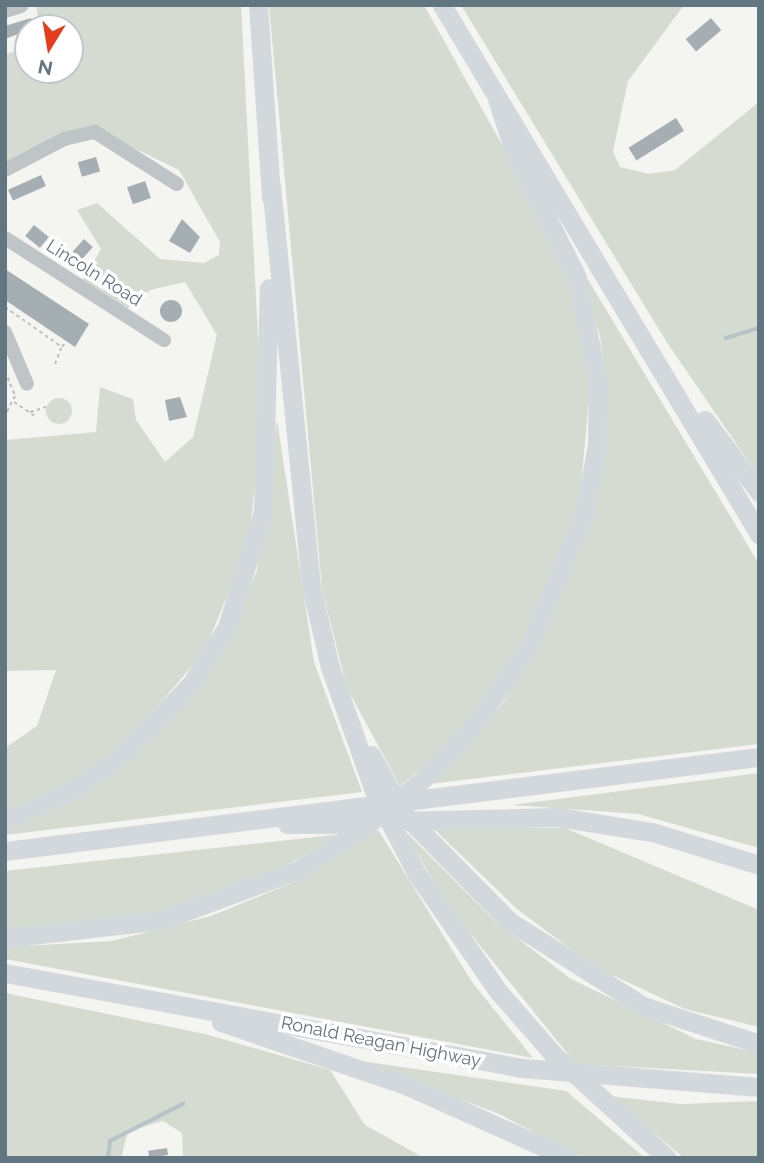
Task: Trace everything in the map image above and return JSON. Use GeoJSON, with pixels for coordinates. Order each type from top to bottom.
{"type":"FeatureCollection","features":[{"type":"Feature","properties":{"kind":"highway"},"geometry":{"type":"LineString","coordinates":[[258,5],[298,492],[311,586],[339,695],[390,826],[474,959],[553,1054],[667,1158]]}},
{"type":"Feature","properties":{"kind":"highway"},"geometry":{"type":"LineString","coordinates":[[442,5],[759,534]]}},
{"type":"Feature","properties":{"kind":"highway"},"geometry":{"type":"LineString","coordinates":[[5,938],[162,920],[297,870],[375,819],[474,725],[528,646],[562,580],[585,512],[597,444],[596,365],[576,275],[515,154],[497,99]]}},
{"type":"Feature","properties":{"kind":"highway"},"geometry":{"type":"LineString","coordinates":[[5,821],[74,789],[125,753],[191,684],[227,626],[256,544],[266,482],[271,186]]}},
{"type":"Feature","properties":{"kind":"highway"},"geometry":{"type":"LineString","coordinates":[[633,325],[759,492]]}},
{"type":"Feature","properties":{"kind":"highway"},"geometry":{"type":"LineString","coordinates":[[339,695],[404,814],[509,921],[643,1006],[759,1044]]}},
{"type":"Feature","properties":{"kind":"highway"},"geometry":{"type":"LineString","coordinates":[[5,851],[759,757]]}},
{"type":"Feature","properties":{"kind":"highway"},"geometry":{"type":"LineString","coordinates":[[253,821],[352,826],[463,817],[605,823],[759,865]]}},
{"type":"Feature","properties":{"kind":"highway","name":"Ronald Reagan Highway"},"geometry":{"type":"LineString","coordinates":[[5,973],[522,1068],[630,1081],[759,1087]]}},
{"type":"Feature","properties":{"kind":"highway"},"geometry":{"type":"LineString","coordinates":[[174,1004],[408,1086],[568,1158]]}},
{"type":"Feature","properties":{"kind":"street"},"geometry":{"type":"LineString","coordinates":[[5,11],[20,6]]}},
{"type":"Feature","properties":{"kind":"street"},"geometry":{"type":"LineString","coordinates":[[5,170],[75,135],[101,133],[177,184]]}},
{"type":"Feature","properties":{"kind":"street","name":"Lincoln Road"},"geometry":{"type":"LineString","coordinates":[[5,238],[164,340]]}},
{"type":"Feature","properties":{"kind":"street"},"geometry":{"type":"LineString","coordinates":[[7,328],[27,384]]}},
{"type":"Feature","properties":{"kind":"path"},"geometry":{"type":"LineString","coordinates":[[5,307],[62,347]]}},
{"type":"Feature","properties":{"kind":"path"},"geometry":{"type":"LineString","coordinates":[[7,328],[15,314]]}},
{"type":"Feature","properties":{"kind":"path"},"geometry":{"type":"LineString","coordinates":[[55,364],[66,341]]}},
{"type":"Feature","properties":{"kind":"path"},"geometry":{"type":"LineString","coordinates":[[5,371],[13,401],[34,415]]}},
{"type":"Feature","properties":{"kind":"path"},"geometry":{"type":"LineString","coordinates":[[5,416],[13,401]]}},
{"type":"Feature","properties":{"kind":"path"},"geometry":{"type":"LineString","coordinates":[[30,412],[46,407]]}},
{"type":"Feature","properties":{"kind":"shaded area"},"geometry":{"type":"Polygon","coordinates":[[[36,5],[241,5],[262,415],[249,543],[204,652],[121,749],[76,780],[5,814],[5,748],[37,726],[56,670],[5,671],[5,440],[96,432],[100,387],[133,399],[136,420],[165,462],[193,437],[217,335],[185,282],[150,290],[126,310],[81,283],[101,249],[77,210],[97,203],[160,259],[204,263],[219,255],[220,242],[179,170],[93,128],[5,163],[5,55],[14,51],[14,84],[84,84],[84,14],[38,14],[36,5]]]}},
{"type":"Feature","properties":{"kind":"shaded area"},"geometry":{"type":"Polygon","coordinates":[[[269,5],[424,5],[539,211],[572,285],[591,378],[579,507],[514,659],[442,752],[400,786],[347,688],[322,589],[269,5]]]}},
{"type":"Feature","properties":{"kind":"shaded area"},"geometry":{"type":"Polygon","coordinates":[[[461,5],[684,5],[628,81],[613,151],[620,167],[649,174],[675,170],[759,102],[759,477],[666,341],[461,5]]]}},
{"type":"Feature","properties":{"kind":"shaded area"},"geometry":{"type":"Polygon","coordinates":[[[578,263],[759,564],[759,744],[429,784],[502,704],[545,633],[592,520],[607,393],[600,336],[578,263]]]}},
{"type":"Feature","properties":{"kind":"shaded area"},"geometry":{"type":"Polygon","coordinates":[[[59,398],[68,402],[72,411],[68,420],[59,424],[50,420],[46,411],[50,402],[59,398]]]}},
{"type":"Feature","properties":{"kind":"shaded area"},"geometry":{"type":"Polygon","coordinates":[[[277,420],[314,662],[362,792],[5,835],[5,829],[87,791],[232,630],[257,570],[277,420]]]}},
{"type":"Feature","properties":{"kind":"shaded area"},"geometry":{"type":"Polygon","coordinates":[[[759,773],[759,848],[638,814],[512,805],[759,773]]]}},
{"type":"Feature","properties":{"kind":"shaded area"},"geometry":{"type":"Polygon","coordinates":[[[432,827],[565,828],[759,910],[759,1027],[685,1009],[593,966],[517,909],[432,827]]]}},
{"type":"Feature","properties":{"kind":"shaded area"},"geometry":{"type":"Polygon","coordinates":[[[403,829],[496,922],[571,979],[696,1039],[759,1053],[759,1074],[576,1064],[448,906],[403,829]]]}},
{"type":"Feature","properties":{"kind":"shaded area"},"geometry":{"type":"Polygon","coordinates":[[[370,831],[379,831],[472,982],[533,1058],[5,959],[5,947],[112,941],[211,916],[299,880],[370,831]]]}},
{"type":"Feature","properties":{"kind":"shaded area"},"geometry":{"type":"Polygon","coordinates":[[[343,834],[240,890],[127,921],[5,932],[5,871],[343,834]]]}},
{"type":"Feature","properties":{"kind":"shaded area"},"geometry":{"type":"Polygon","coordinates":[[[5,993],[205,1034],[330,1070],[365,1125],[424,1158],[183,1158],[182,1133],[163,1121],[128,1131],[121,1158],[5,1158],[5,993]]]}},
{"type":"Feature","properties":{"kind":"shaded area"},"geometry":{"type":"Polygon","coordinates":[[[360,1061],[566,1091],[645,1158],[584,1158],[499,1114],[360,1061]]]}},
{"type":"Feature","properties":{"kind":"shaded area"},"geometry":{"type":"Polygon","coordinates":[[[609,1096],[681,1104],[759,1101],[759,1158],[684,1158],[609,1096]]]}},
{"type":"Feature","properties":{"kind":"building"},"geometry":{"type":"Polygon","coordinates":[[[711,18],[721,30],[696,51],[686,39],[711,18]]]}},
{"type":"Feature","properties":{"kind":"building"},"geometry":{"type":"Polygon","coordinates":[[[14,23],[14,36],[5,39],[5,26],[14,23]]]}},
{"type":"Feature","properties":{"kind":"building"},"geometry":{"type":"Polygon","coordinates":[[[676,118],[684,131],[636,160],[629,148],[676,118]]]}},
{"type":"Feature","properties":{"kind":"building"},"geometry":{"type":"Polygon","coordinates":[[[96,157],[100,171],[82,177],[78,162],[96,157]]]}},
{"type":"Feature","properties":{"kind":"building"},"geometry":{"type":"Polygon","coordinates":[[[41,175],[46,186],[13,201],[8,190],[41,175]]]}},
{"type":"Feature","properties":{"kind":"building"},"geometry":{"type":"Polygon","coordinates":[[[145,181],[151,198],[133,204],[127,187],[145,181]]]}},
{"type":"Feature","properties":{"kind":"building"},"geometry":{"type":"Polygon","coordinates":[[[182,219],[200,237],[190,253],[169,241],[182,219]]]}},
{"type":"Feature","properties":{"kind":"building"},"geometry":{"type":"Polygon","coordinates":[[[34,225],[49,237],[40,248],[25,236],[34,225]]]}},
{"type":"Feature","properties":{"kind":"building"},"geometry":{"type":"Polygon","coordinates":[[[84,239],[93,247],[82,260],[73,252],[84,239]]]}},
{"type":"Feature","properties":{"kind":"building"},"geometry":{"type":"Polygon","coordinates":[[[5,269],[89,324],[75,347],[5,300],[5,269]]]}},
{"type":"Feature","properties":{"kind":"building"},"geometry":{"type":"Polygon","coordinates":[[[171,300],[179,303],[182,311],[179,319],[171,322],[163,319],[160,311],[163,303],[171,300]]]}},
{"type":"Feature","properties":{"kind":"building"},"geometry":{"type":"Polygon","coordinates":[[[180,397],[187,417],[169,421],[165,400],[180,397]]]}},
{"type":"Feature","properties":{"kind":"building"},"geometry":{"type":"Polygon","coordinates":[[[167,1148],[168,1155],[149,1158],[148,1151],[167,1148]]]}},
{"type":"Feature","properties":{"kind":"waterway"},"geometry":{"type":"LineString","coordinates":[[726,338],[759,328]]}},
{"type":"Feature","properties":{"kind":"waterway"},"geometry":{"type":"LineString","coordinates":[[108,1158],[110,1141],[183,1104]]}}]}
